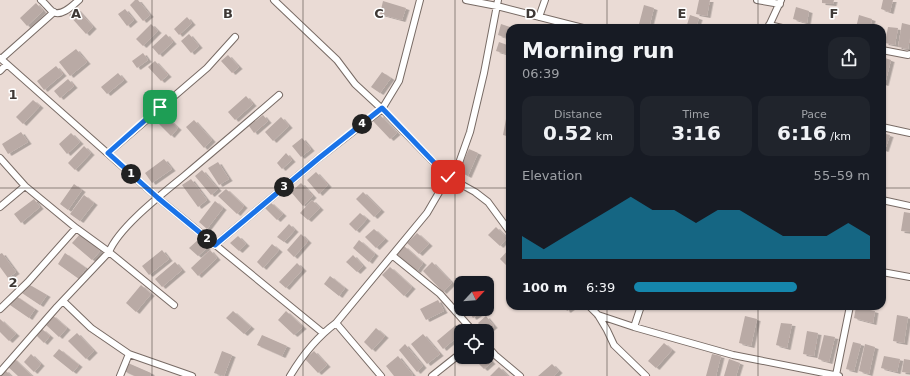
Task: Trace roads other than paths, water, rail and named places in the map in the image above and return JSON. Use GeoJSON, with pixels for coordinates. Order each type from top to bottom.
{"type":"FeatureCollection","features":[{"type":"Feature","properties":{"kind":"street"},"geometry":{"type":"LineString","coordinates":[[42,0],[54,12],[60,13],[64,12],[79,0]]}},
{"type":"Feature","properties":{"kind":"street"},"geometry":{"type":"LineString","coordinates":[[274,0],[337,60],[355,84],[382,108],[448,177],[475,192],[488,202],[506,227]]}},
{"type":"Feature","properties":{"kind":"street"},"geometry":{"type":"LineString","coordinates":[[215,245],[319,158],[382,108],[399,81],[420,0]]}},
{"type":"Feature","properties":{"kind":"street"},"geometry":{"type":"LineString","coordinates":[[466,0],[498,3],[539,17],[567,24]]}},
{"type":"Feature","properties":{"kind":"street"},"geometry":{"type":"LineString","coordinates":[[539,17],[545,0]]}},
{"type":"Feature","properties":{"kind":"street"},"geometry":{"type":"LineString","coordinates":[[757,0],[781,2],[770,24]]}},
{"type":"Feature","properties":{"kind":"street"},"geometry":{"type":"LineString","coordinates":[[290,376],[299,361],[323,333],[336,323],[393,256],[427,213],[448,177],[459,163],[470,132],[498,3]]}},
{"type":"Feature","properties":{"kind":"street"},"geometry":{"type":"LineString","coordinates":[[54,12],[0,59],[158,198],[323,333]]}},
{"type":"Feature","properties":{"kind":"street"},"geometry":{"type":"LineString","coordinates":[[108,153],[207,68],[235,37]]}},
{"type":"Feature","properties":{"kind":"street"},"geometry":{"type":"LineString","coordinates":[[886,51],[908,55],[910,54]]}},
{"type":"Feature","properties":{"kind":"street"},"geometry":{"type":"LineString","coordinates":[[0,71],[6,65]]}},
{"type":"Feature","properties":{"kind":"street"},"geometry":{"type":"LineString","coordinates":[[0,372],[109,252],[112,244],[123,230],[158,198],[279,95]]}},
{"type":"Feature","properties":{"kind":"street"},"geometry":{"type":"LineString","coordinates":[[886,127],[910,133]]}},
{"type":"Feature","properties":{"kind":"street"},"geometry":{"type":"LineString","coordinates":[[0,158],[25,186],[174,305]]}},
{"type":"Feature","properties":{"kind":"street"},"geometry":{"type":"LineString","coordinates":[[0,207],[25,186]]}},
{"type":"Feature","properties":{"kind":"street"},"geometry":{"type":"LineString","coordinates":[[886,201],[910,206]]}},
{"type":"Feature","properties":{"kind":"street"},"geometry":{"type":"LineString","coordinates":[[0,309],[28,282],[76,228]]}},
{"type":"Feature","properties":{"kind":"street"},"geometry":{"type":"LineString","coordinates":[[393,256],[440,294],[467,324]]}},
{"type":"Feature","properties":{"kind":"street"},"geometry":{"type":"LineString","coordinates":[[886,273],[910,277]]}},
{"type":"Feature","properties":{"kind":"street"},"geometry":{"type":"LineString","coordinates":[[63,301],[91,328],[129,354],[192,376]]}},
{"type":"Feature","properties":{"kind":"street"},"geometry":{"type":"LineString","coordinates":[[593,310],[598,315],[614,345],[646,376]]}},
{"type":"Feature","properties":{"kind":"street"},"geometry":{"type":"LineString","coordinates":[[634,327],[640,310]]}},
{"type":"Feature","properties":{"kind":"street"},"geometry":{"type":"LineString","coordinates":[[598,315],[733,356],[837,376],[849,310]]}},
{"type":"Feature","properties":{"kind":"street"},"geometry":{"type":"LineString","coordinates":[[336,323],[381,376]]}},
{"type":"Feature","properties":{"kind":"street"},"geometry":{"type":"LineString","coordinates":[[120,376],[129,354]]}},
{"type":"Feature","properties":{"kind":"street"},"geometry":{"type":"LineString","coordinates":[[494,354],[520,376]]}},
{"type":"Feature","properties":{"kind":"street"},"geometry":{"type":"LineString","coordinates":[[432,376],[454,359]]}}]}
